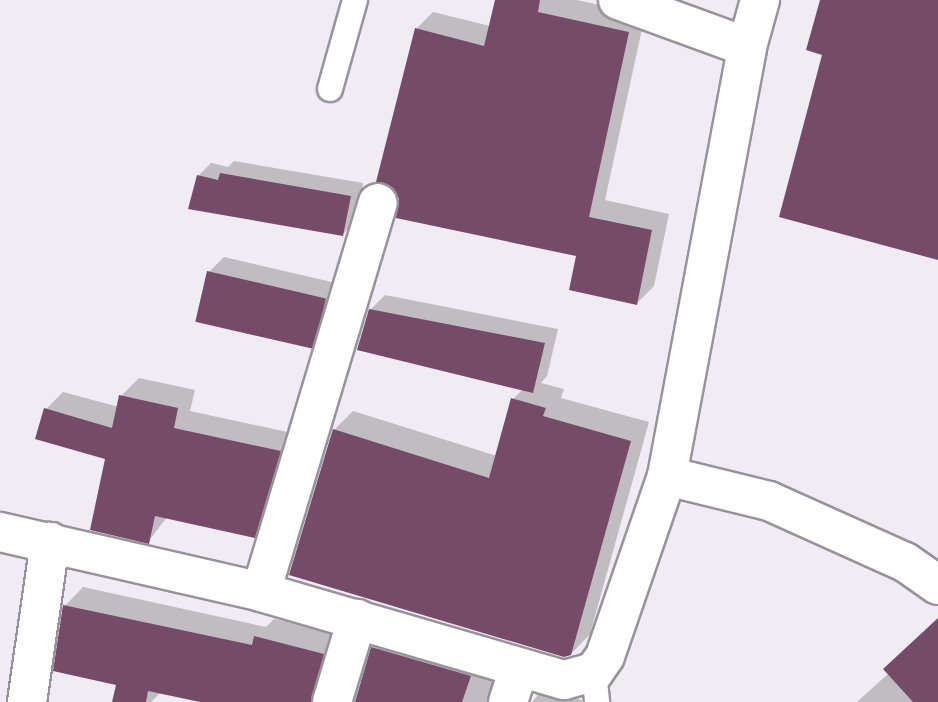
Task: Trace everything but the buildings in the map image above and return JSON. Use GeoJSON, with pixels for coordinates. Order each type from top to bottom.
{"type":"FeatureCollection","features":[{"type":"Feature","properties":{"kind":"street"},"geometry":{"type":"LineString","coordinates":[[618,0],[747,47]]}},
{"type":"Feature","properties":{"kind":"street"},"geometry":{"type":"LineString","coordinates":[[0,532],[261,592],[357,619],[514,685],[564,680],[596,687],[667,476],[747,47],[760,0]]}},
{"type":"Feature","properties":{"kind":"street"},"geometry":{"type":"LineString","coordinates":[[261,592],[378,203]]}},
{"type":"Feature","properties":{"kind":"street"},"geometry":{"type":"LineString","coordinates":[[667,476],[769,501],[905,562],[938,585]]}},
{"type":"Feature","properties":{"kind":"street"},"geometry":{"type":"LineString","coordinates":[[27,702],[50,542]]}},
{"type":"Feature","properties":{"kind":"street"},"geometry":{"type":"LineString","coordinates":[[332,702],[357,619]]}},
{"type":"Feature","properties":{"kind":"lane"},"geometry":{"type":"LineString","coordinates":[[330,89],[355,0]]}}]}
